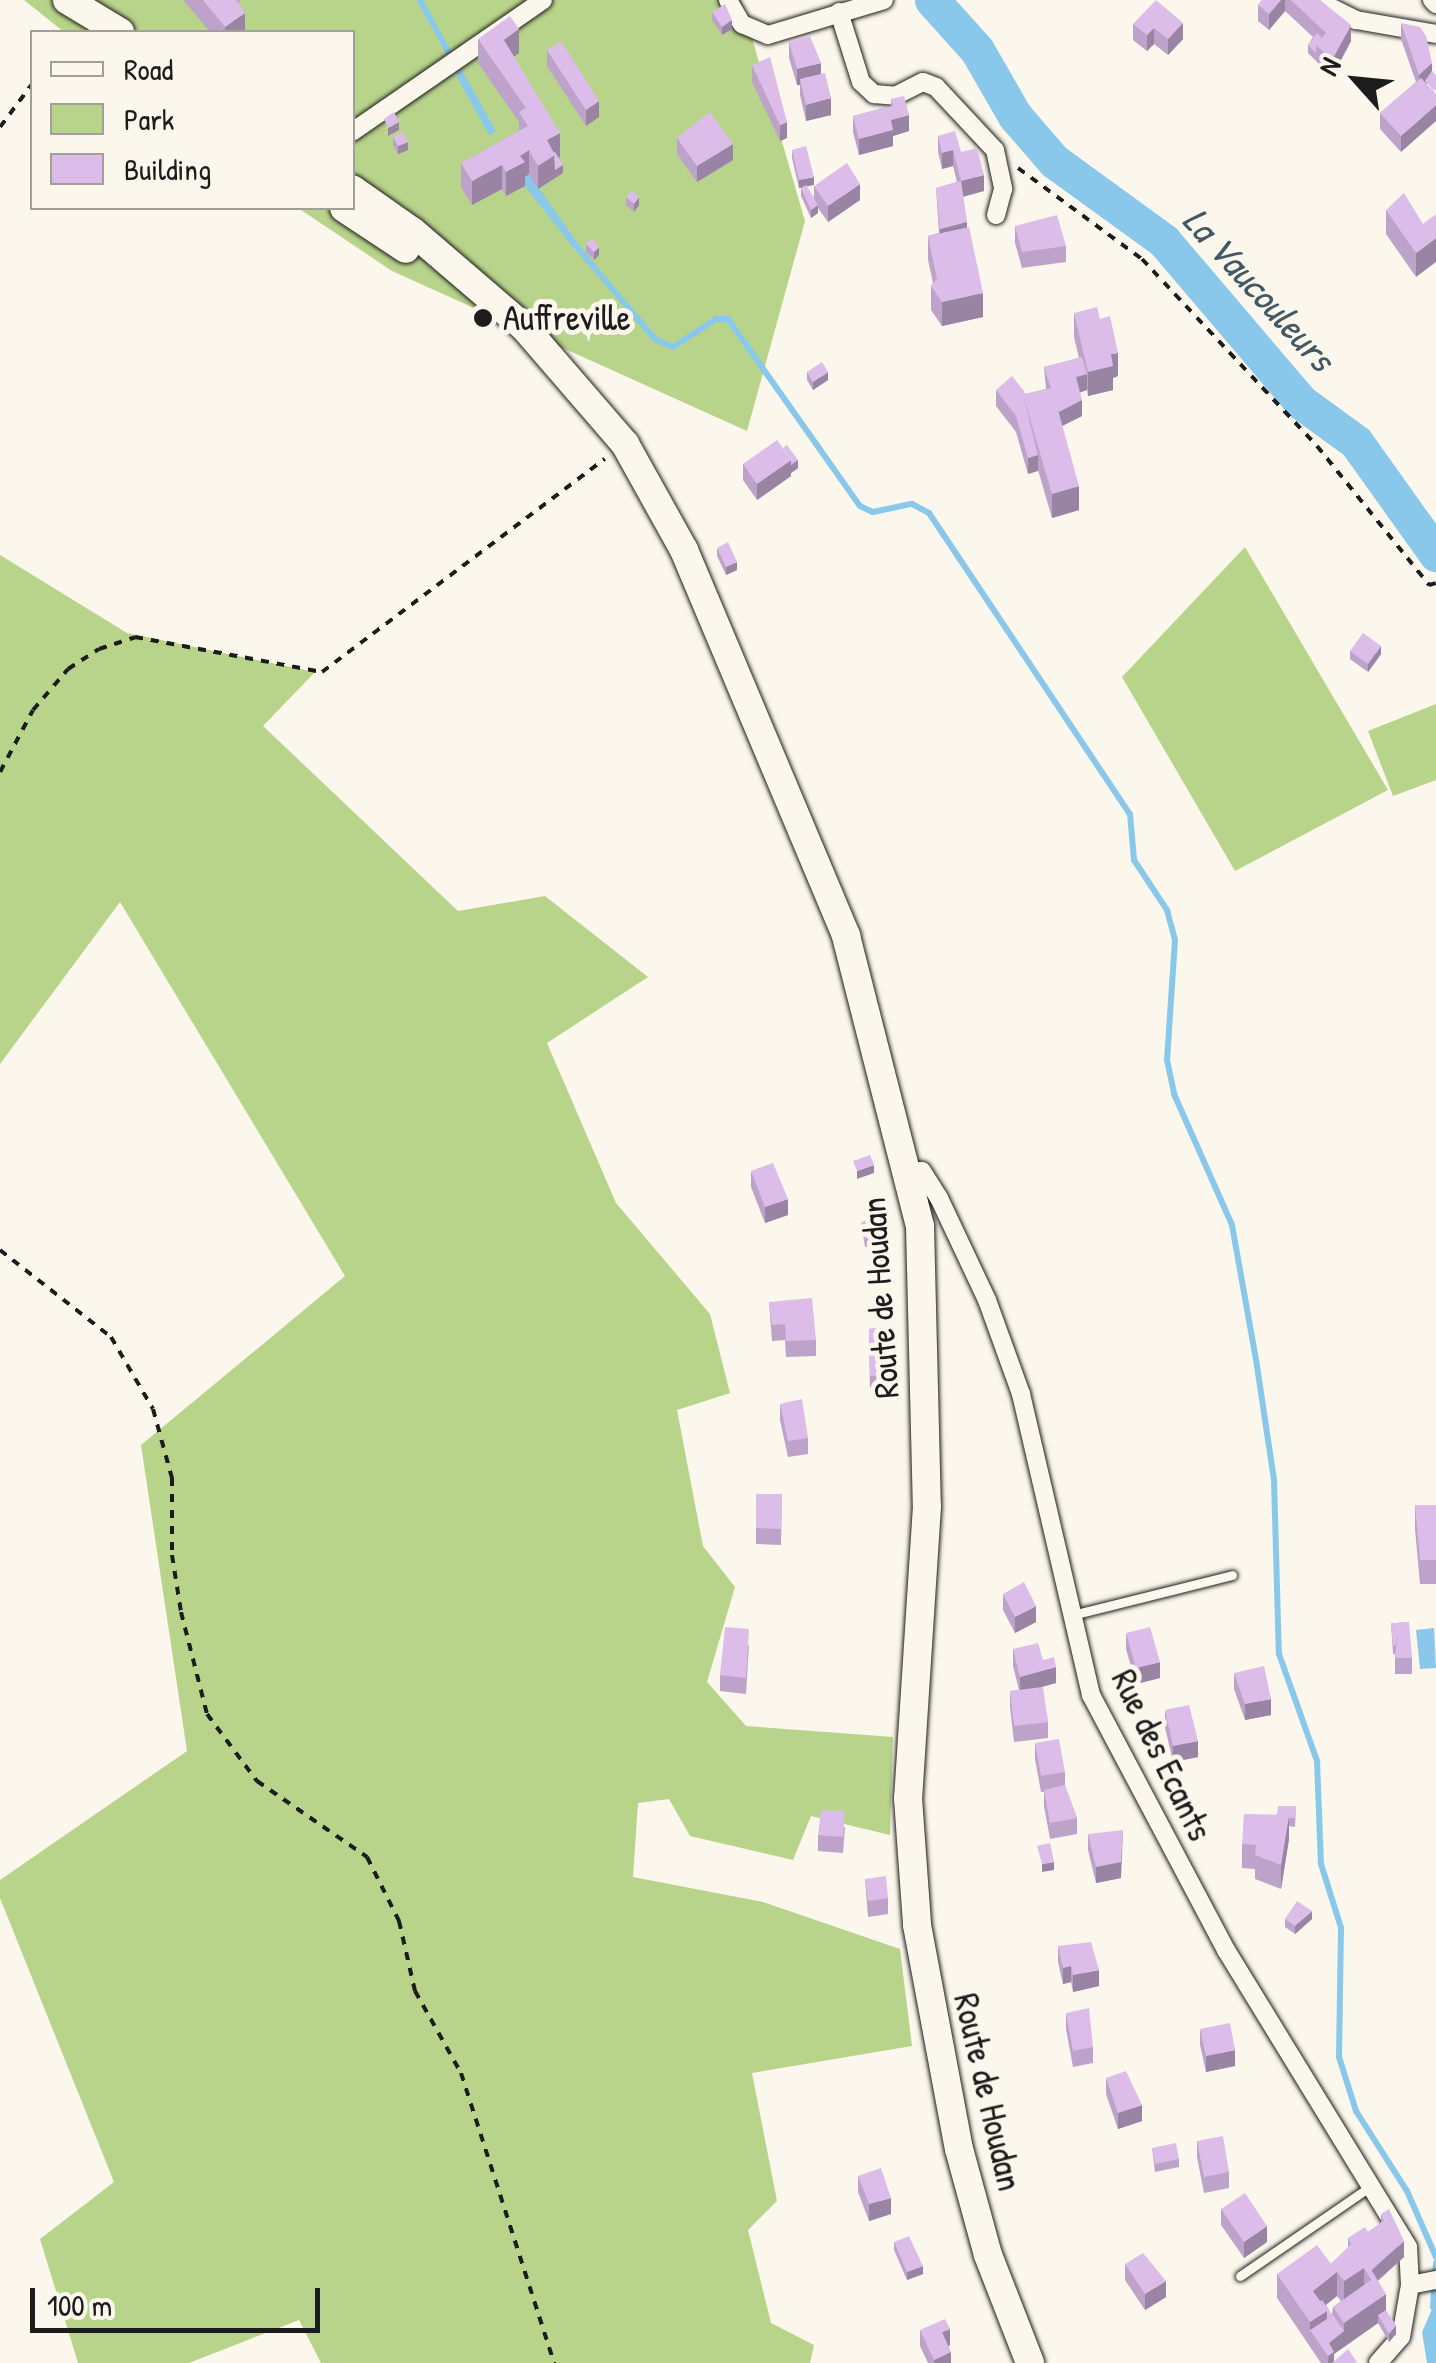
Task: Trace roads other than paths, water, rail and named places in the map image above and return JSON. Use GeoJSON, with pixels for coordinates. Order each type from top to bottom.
{"type":"FeatureCollection","features":[{"type":"Feature","properties":{"kind":"main road"},"geometry":{"type":"LineString","coordinates":[[84,15],[116,30]]}},
{"type":"Feature","properties":{"kind":"main road","name":"Route de Houdan"},"geometry":{"type":"LineString","coordinates":[[355,191],[542,344],[624,444],[684,550],[846,936],[920,1226],[927,1506],[908,1762],[918,1925],[960,2149],[988,2254],[1030,2363]]}},
{"type":"Feature","properties":{"kind":"main road","name":"Route de Houdan"},"geometry":{"type":"LineString","coordinates":[[348,210],[462,275]]}},
{"type":"Feature","properties":{"kind":"street"},"geometry":{"type":"LineString","coordinates":[[355,130],[543,0]]}},
{"type":"Feature","properties":{"kind":"street"},"geometry":{"type":"LineString","coordinates":[[728,0],[753,34],[884,0]]}},
{"type":"Feature","properties":{"kind":"street"},"geometry":{"type":"LineString","coordinates":[[1316,0],[1356,20],[1436,34]]}},
{"type":"Feature","properties":{"kind":"street"},"geometry":{"type":"LineString","coordinates":[[838,12],[860,82],[874,94],[895,96],[923,82],[936,87],[994,150],[1003,189],[996,214]]}},
{"type":"Feature","properties":{"kind":"street","name":"Rue des Ecants"},"geometry":{"type":"LineString","coordinates":[[909,1173],[922,1171],[938,1198],[1022,1394],[1069,1616],[1091,1696],[1119,1756],[1226,1950],[1408,2247],[1425,2283],[1401,2337],[1383,2361]]}},
{"type":"Feature","properties":{"kind":"lane"},"geometry":{"type":"LineString","coordinates":[[1069,1616],[1232,1574]]}},
{"type":"Feature","properties":{"kind":"lane"},"geometry":{"type":"LineString","coordinates":[[1240,2276],[1370,2186]]}},
{"type":"Feature","properties":{"kind":"water"},"geometry":{"type":"Polygon","coordinates":[[[463,72],[496,131],[489,135],[457,77],[463,72]]]}},
{"type":"Feature","properties":{"kind":"water"},"geometry":{"type":"Polygon","coordinates":[[[529,174],[577,242],[572,246],[520,180],[529,174]]]}},
{"type":"Feature","properties":{"kind":"water"},"geometry":{"type":"Polygon","coordinates":[[[1434,1628],[1436,1668],[1420,1669],[1416,1630],[1434,1628]]]}},
{"type":"Feature","properties":{"kind":"water"},"geometry":{"type":"Polygon","coordinates":[[[1436,2300],[1436,2363],[1427,2363],[1422,2332],[1436,2300]]]}},
{"type":"Feature","properties":{"kind":"waterway"},"geometry":{"type":"LineString","coordinates":[[420,0],[464,81]]}},
{"type":"Feature","properties":{"kind":"waterway","name":"La Vaucouleurs"},"geometry":{"type":"LineString","coordinates":[[932,0],[977,50],[1015,116],[1054,161],[1164,241],[1301,402],[1356,442],[1436,554]]}},
{"type":"Feature","properties":{"kind":"waterway"},"geometry":{"type":"LineString","coordinates":[[571,240],[655,339],[673,347],[716,319],[728,319],[860,506],[873,512],[912,504],[929,513],[1130,814],[1134,860],[1167,910],[1175,940],[1167,1060],[1174,1094],[1232,1225],[1257,1366],[1274,1480],[1279,1654],[1317,1761],[1321,1864],[1341,1928],[1339,2057],[1356,2111],[1407,2191],[1436,2257]]}},
{"type":"Feature","properties":{"kind":"waterway"},"geometry":{"type":"LineString","coordinates":[[1433,2307],[1436,2263]]}},
{"type":"Feature","properties":{"kind":"place","name":"Auffreville"},"geometry":{"type":"Point","coordinates":[483,318]}}]}
